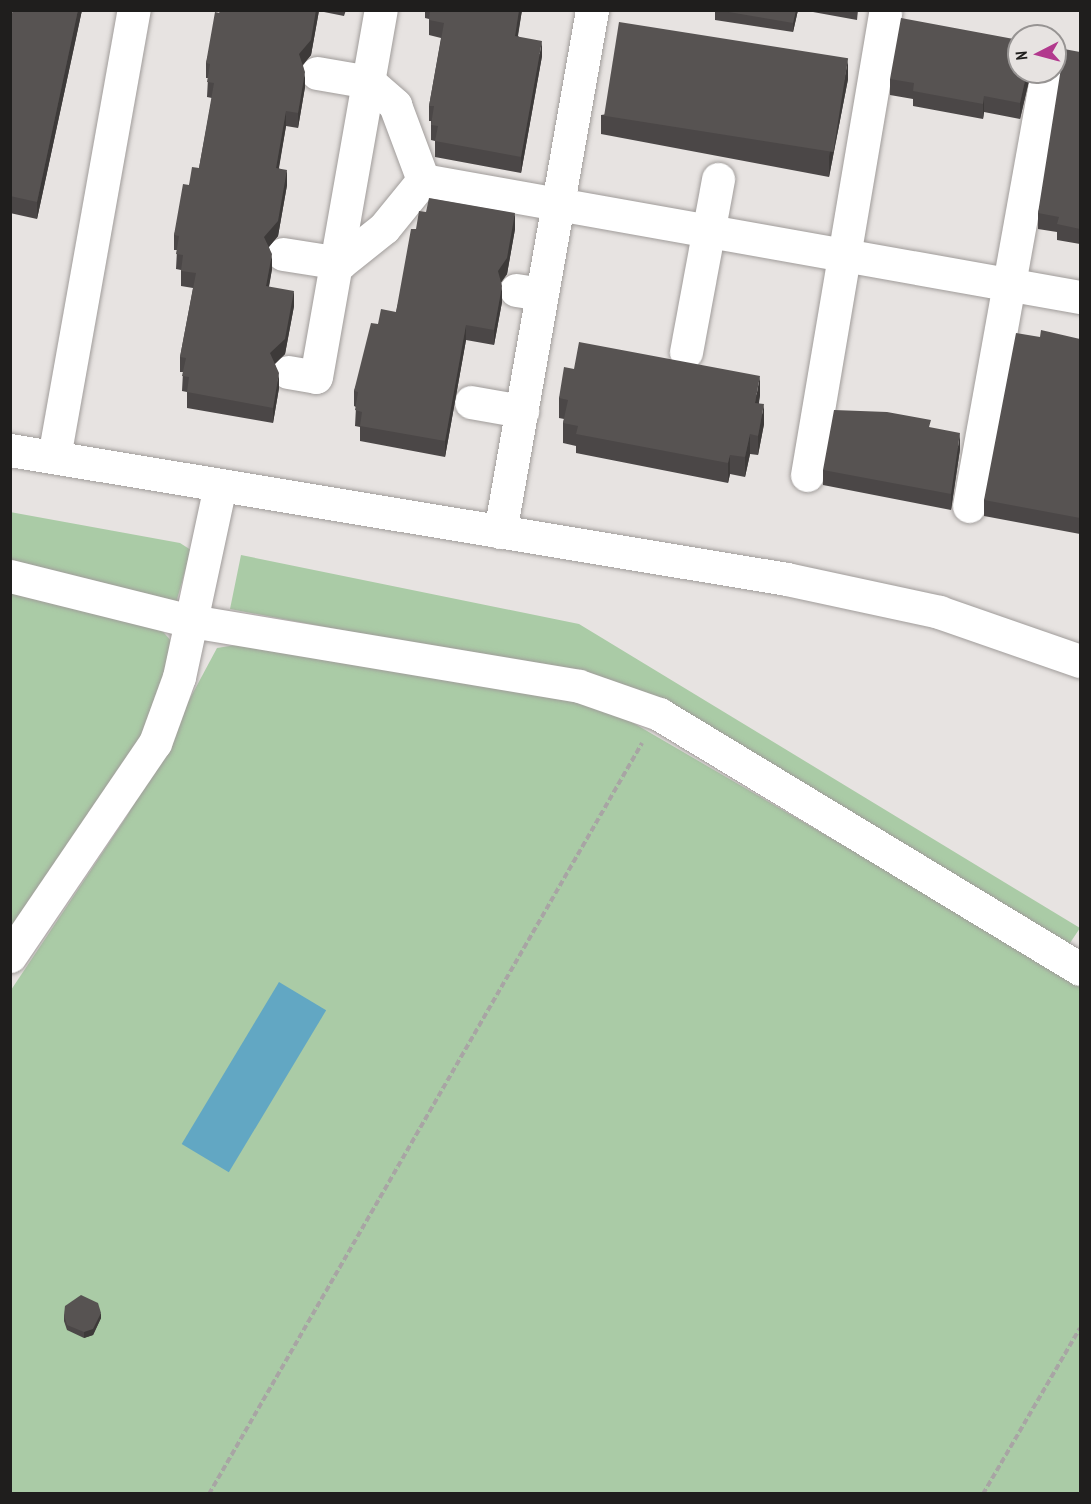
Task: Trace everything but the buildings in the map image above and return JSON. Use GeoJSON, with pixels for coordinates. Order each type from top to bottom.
{"type":"FeatureCollection","features":[{"type":"Feature","properties":{"kind":"street"},"geometry":{"type":"LineString","coordinates":[[54,457],[134,10]]}},
{"type":"Feature","properties":{"kind":"street"},"geometry":{"type":"LineString","coordinates":[[288,372],[316,377],[340,263],[381,10]]}},
{"type":"Feature","properties":{"kind":"street"},"geometry":{"type":"LineString","coordinates":[[500,532],[522,411],[529,292],[558,205],[591,14],[625,24]]}},
{"type":"Feature","properties":{"kind":"street"},"geometry":{"type":"LineString","coordinates":[[807,475],[885,14]]}},
{"type":"Feature","properties":{"kind":"street"},"geometry":{"type":"LineString","coordinates":[[842,59],[876,65]]}},
{"type":"Feature","properties":{"kind":"street"},"geometry":{"type":"LineString","coordinates":[[317,73],[369,82],[395,105],[423,180]]}},
{"type":"Feature","properties":{"kind":"street"},"geometry":{"type":"LineString","coordinates":[[969,506],[1045,84]]}},
{"type":"Feature","properties":{"kind":"street"},"geometry":{"type":"LineString","coordinates":[[686,352],[718,179]]}},
{"type":"Feature","properties":{"kind":"street"},"geometry":{"type":"LineString","coordinates":[[423,180],[1080,297]]}},
{"type":"Feature","properties":{"kind":"street"},"geometry":{"type":"LineString","coordinates":[[283,254],[340,263],[384,228],[423,180]]}},
{"type":"Feature","properties":{"kind":"street"},"geometry":{"type":"LineString","coordinates":[[471,402],[522,411]]}},
{"type":"Feature","properties":{"kind":"street"},"geometry":{"type":"LineString","coordinates":[[10,450],[787,579],[939,612],[1080,661]]}},
{"type":"Feature","properties":{"kind":"street"},"geometry":{"type":"LineString","coordinates":[[10,957],[155,743],[191,621],[220,486]]}},
{"type":"Feature","properties":{"kind":"street"},"geometry":{"type":"LineString","coordinates":[[10,576],[191,621],[579,686],[659,714],[1080,969]]}},
{"type":"Feature","properties":{"kind":"path"},"geometry":{"type":"LineString","coordinates":[[209,1494],[659,714]]}},
{"type":"Feature","properties":{"kind":"path"},"geometry":{"type":"LineString","coordinates":[[983,1494],[1080,1328]]}},
{"type":"Feature","properties":{"kind":"green space"},"geometry":{"type":"Polygon","coordinates":[[[10,512],[180,543],[191,550],[176,603],[11,569],[10,512]]]}},
{"type":"Feature","properties":{"kind":"green space"},"geometry":{"type":"Polygon","coordinates":[[[241,555],[579,624],[1080,928],[1068,946],[585,676],[230,609],[241,555]]]}},
{"type":"Feature","properties":{"kind":"green space"},"geometry":{"type":"Polygon","coordinates":[[[11,590],[157,625],[173,643],[174,655],[140,739],[11,930],[11,590]]]}},
{"type":"Feature","properties":{"kind":"green space"},"geometry":{"type":"Polygon","coordinates":[[[242,644],[573,696],[611,710],[1080,983],[1080,1493],[11,1494],[11,990],[127,816],[217,648],[242,644]]]}},
{"type":"Feature","properties":{"kind":"water"},"geometry":{"type":"Polygon","coordinates":[[[279,982],[326,1010],[229,1172],[182,1144],[279,982]]]}}]}
